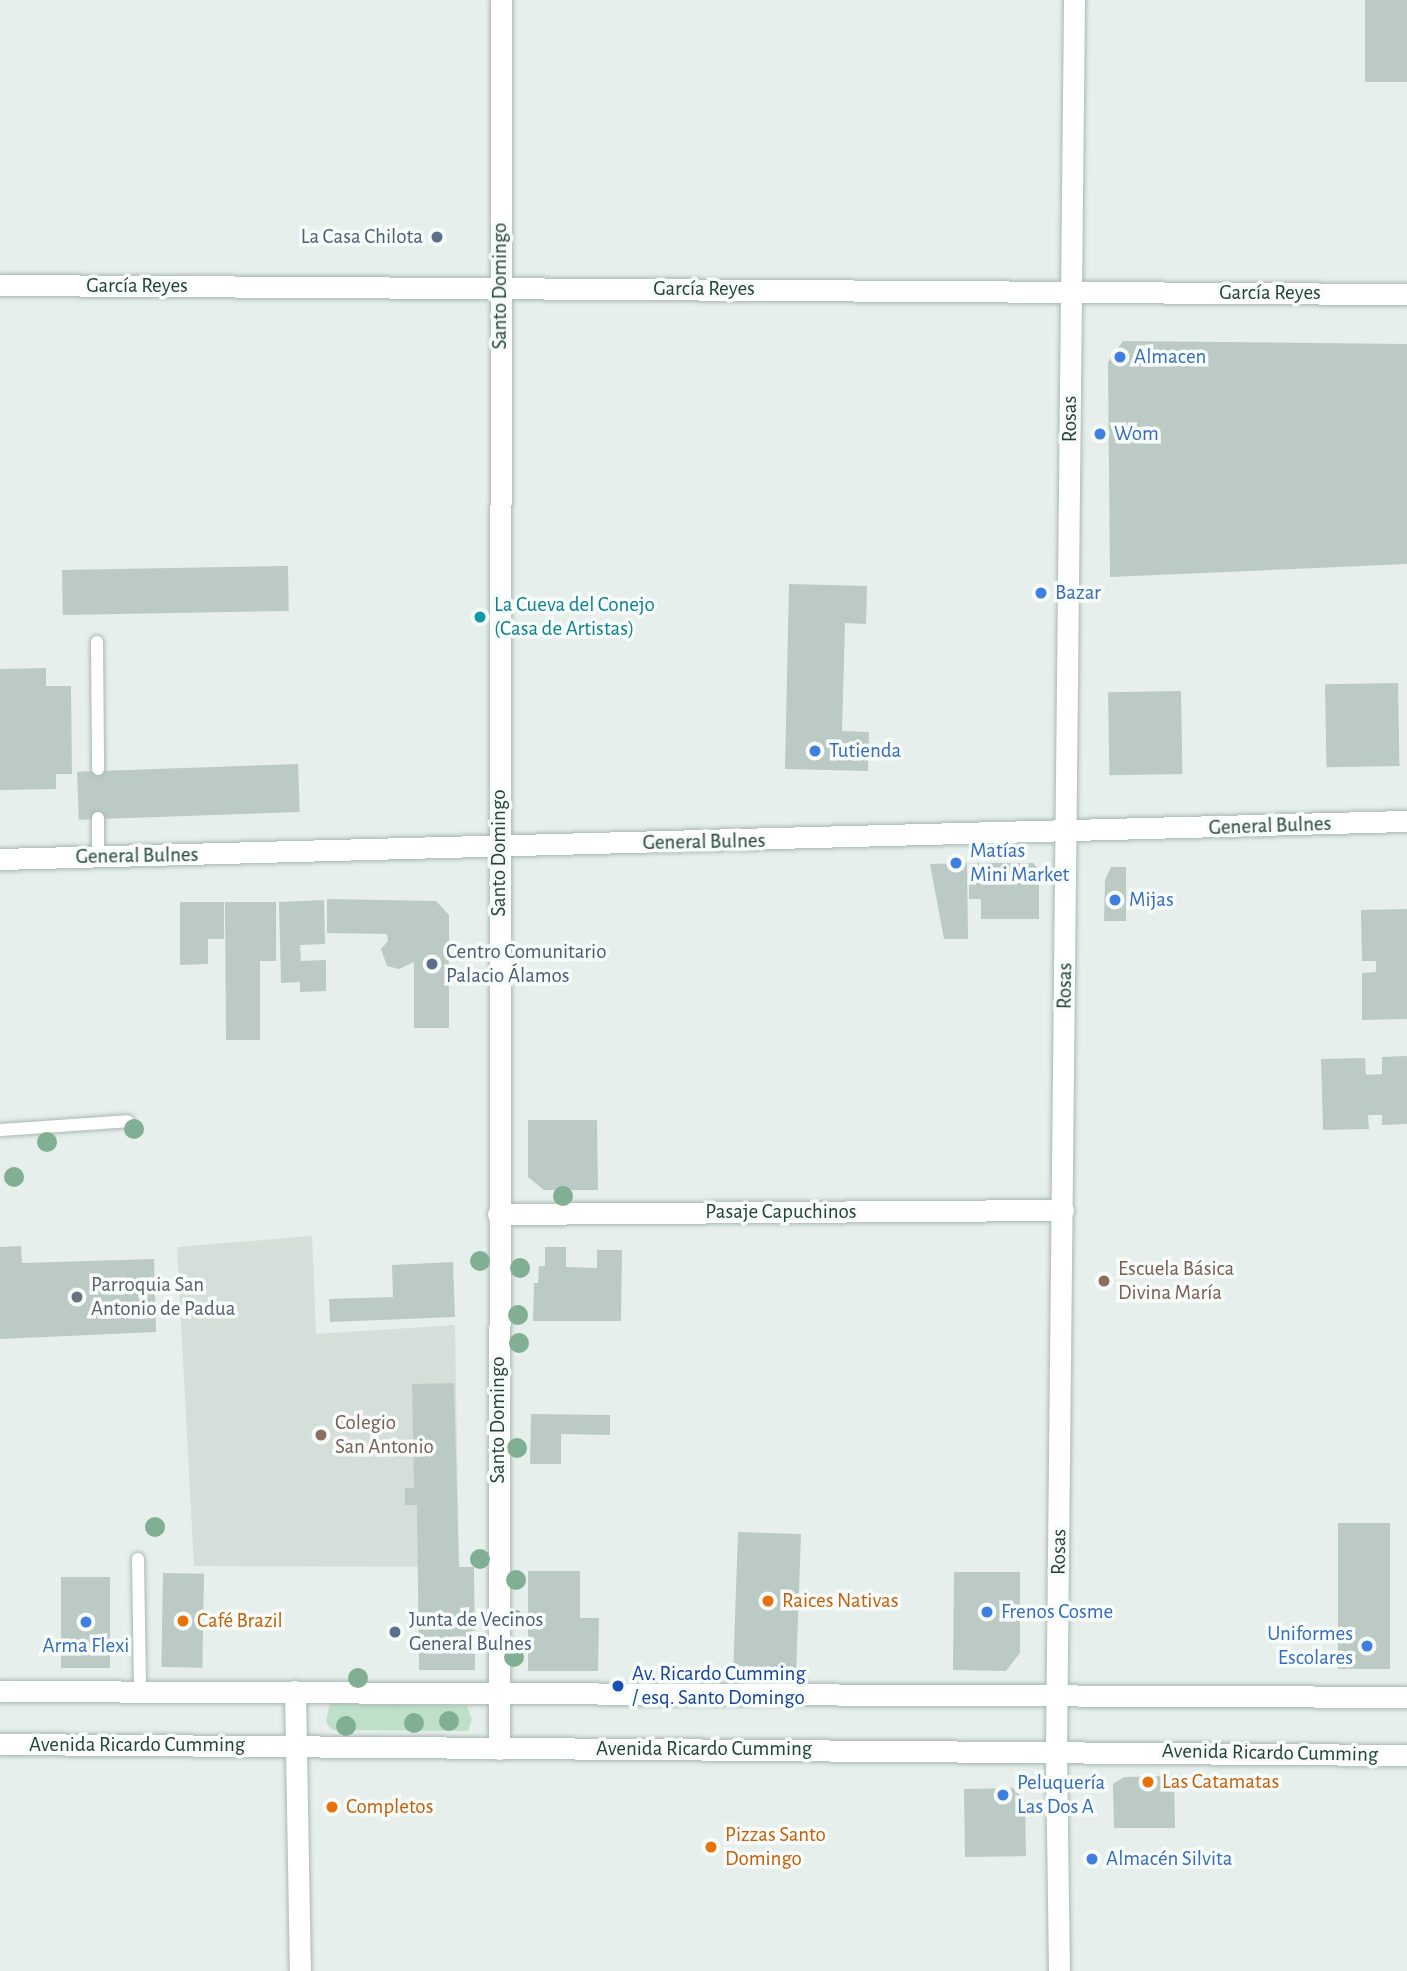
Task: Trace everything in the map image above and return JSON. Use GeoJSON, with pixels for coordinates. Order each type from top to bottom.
{"type":"FeatureCollection","features":[{"type":"Feature","properties":{"kind":"street","name":"Santo Domingo"},"geometry":{"type":"LineString","coordinates":[[499,1749],[501,0]]}},
{"type":"Feature","properties":{"kind":"street","name":"Rosas"},"geometry":{"type":"LineString","coordinates":[[1059,1971],[1056,1750],[1074,0]]}},
{"type":"Feature","properties":{"kind":"street","name":"García Reyes"},"geometry":{"type":"LineString","coordinates":[[0,285],[1407,294]]}},
{"type":"Feature","properties":{"kind":"street","name":"General Bulnes"},"geometry":{"type":"LineString","coordinates":[[0,859],[1067,833],[1407,821]]}},
{"type":"Feature","properties":{"kind":"street","name":"Pasaje Capuchinos"},"geometry":{"type":"LineString","coordinates":[[498,1214],[1063,1210]]}},
{"type":"Feature","properties":{"kind":"street"},"geometry":{"type":"LineString","coordinates":[[0,1690],[499,1694],[1058,1693],[1407,1697]]}},
{"type":"Feature","properties":{"kind":"street"},"geometry":{"type":"LineString","coordinates":[[295,1691],[300,1971]]}},
{"type":"Feature","properties":{"kind":"street","name":"Avenida Ricardo Cumming"},"geometry":{"type":"LineString","coordinates":[[0,1744],[499,1749],[1056,1750],[1407,1755]]}},
{"type":"Feature","properties":{"kind":"lane"},"geometry":{"type":"LineString","coordinates":[[97,642],[98,769]]}},
{"type":"Feature","properties":{"kind":"lane"},"geometry":{"type":"LineString","coordinates":[[98,818],[98,857]]}},
{"type":"Feature","properties":{"kind":"lane"},"geometry":{"type":"LineString","coordinates":[[0,1130],[128,1121]]}},
{"type":"Feature","properties":{"kind":"lane"},"geometry":{"type":"LineString","coordinates":[[138,1559],[140,1691]]}},
{"type":"Feature","properties":{"kind":"shaded area","name":"Colegio San Antonio"},"geometry":{"type":"Polygon","coordinates":[[[312,1236],[316,1334],[455,1325],[459,1567],[194,1566],[177,1247],[312,1236]]]}},
{"type":"Feature","properties":{"kind":"green space"},"geometry":{"type":"Polygon","coordinates":[[[330,1703],[467,1706],[472,1719],[468,1731],[332,1730],[326,1722],[330,1703]]]}},
{"type":"Feature","properties":{"kind":"building"},"geometry":{"type":"Polygon","coordinates":[[[1365,0],[1407,0],[1407,82],[1365,82],[1365,0]]]}},
{"type":"Feature","properties":{"kind":"building"},"geometry":{"type":"Polygon","coordinates":[[[1123,341],[1407,344],[1407,564],[1110,577],[1108,362],[1123,341]]]}},
{"type":"Feature","properties":{"kind":"building"},"geometry":{"type":"Polygon","coordinates":[[[288,566],[289,611],[63,615],[62,570],[288,566]]]}},
{"type":"Feature","properties":{"kind":"building"},"geometry":{"type":"Polygon","coordinates":[[[789,584],[867,586],[866,624],[845,623],[842,731],[869,732],[868,771],[785,769],[789,584]]]}},
{"type":"Feature","properties":{"kind":"building"},"geometry":{"type":"Polygon","coordinates":[[[46,668],[46,686],[71,686],[72,774],[56,774],[56,789],[0,790],[0,669],[46,668]]]}},
{"type":"Feature","properties":{"kind":"building"},"geometry":{"type":"Polygon","coordinates":[[[1398,683],[1399,766],[1326,767],[1325,684],[1398,683]]]}},
{"type":"Feature","properties":{"kind":"building"},"geometry":{"type":"Polygon","coordinates":[[[1181,691],[1182,774],[1109,775],[1108,692],[1181,691]]]}},
{"type":"Feature","properties":{"kind":"building"},"geometry":{"type":"Polygon","coordinates":[[[298,764],[300,812],[79,820],[77,772],[298,764]]]}},
{"type":"Feature","properties":{"kind":"building"},"geometry":{"type":"Polygon","coordinates":[[[967,863],[968,939],[944,939],[930,864],[967,863]]]}},
{"type":"Feature","properties":{"kind":"building"},"geometry":{"type":"Polygon","coordinates":[[[969,863],[1033,863],[1039,870],[1039,919],[981,919],[981,899],[969,899],[969,863]]]}},
{"type":"Feature","properties":{"kind":"building","name":"Mijas"},"geometry":{"type":"Polygon","coordinates":[[[1111,867],[1126,867],[1126,921],[1104,921],[1105,880],[1111,867]]]}},
{"type":"Feature","properties":{"kind":"building","name":"Centro Comunitario Palacio Álamos"},"geometry":{"type":"Polygon","coordinates":[[[327,899],[436,901],[449,915],[449,1028],[414,1028],[414,962],[399,969],[387,966],[381,949],[388,941],[387,934],[327,933],[327,899]]]}},
{"type":"Feature","properties":{"kind":"building"},"geometry":{"type":"Polygon","coordinates":[[[324,900],[325,944],[300,945],[301,961],[326,960],[326,991],[300,992],[300,982],[281,983],[279,902],[324,900]]]}},
{"type":"Feature","properties":{"kind":"building"},"geometry":{"type":"Polygon","coordinates":[[[180,902],[224,902],[224,939],[208,939],[208,964],[180,965],[180,902]]]}},
{"type":"Feature","properties":{"kind":"building"},"geometry":{"type":"Polygon","coordinates":[[[225,902],[276,902],[276,961],[260,961],[260,1040],[226,1040],[225,902]]]}},
{"type":"Feature","properties":{"kind":"building"},"geometry":{"type":"Polygon","coordinates":[[[1407,909],[1407,1019],[1362,1020],[1362,973],[1376,972],[1376,961],[1362,961],[1361,910],[1407,909]]]}},
{"type":"Feature","properties":{"kind":"building"},"geometry":{"type":"Polygon","coordinates":[[[1407,1056],[1407,1124],[1382,1125],[1382,1115],[1368,1115],[1369,1129],[1323,1130],[1321,1059],[1365,1058],[1366,1075],[1382,1074],[1382,1057],[1407,1056]]]}},
{"type":"Feature","properties":{"kind":"building"},"geometry":{"type":"Polygon","coordinates":[[[528,1120],[597,1120],[598,1190],[544,1190],[528,1177],[528,1120]]]}},
{"type":"Feature","properties":{"kind":"building","name":"Parroquia San Antonio de Padua"},"geometry":{"type":"Polygon","coordinates":[[[21,1246],[22,1263],[154,1259],[156,1332],[0,1339],[0,1247],[21,1246]]]}},
{"type":"Feature","properties":{"kind":"building"},"geometry":{"type":"Polygon","coordinates":[[[545,1247],[566,1247],[566,1267],[597,1268],[597,1250],[622,1250],[621,1321],[533,1321],[534,1283],[538,1283],[539,1266],[545,1266],[545,1247]]]}},
{"type":"Feature","properties":{"kind":"building"},"geometry":{"type":"Polygon","coordinates":[[[453,1262],[455,1317],[330,1322],[329,1299],[393,1297],[392,1265],[453,1262]]]}},
{"type":"Feature","properties":{"kind":"building"},"geometry":{"type":"Polygon","coordinates":[[[454,1383],[459,1567],[474,1567],[475,1670],[419,1670],[417,1505],[405,1505],[405,1488],[414,1488],[412,1384],[454,1383]]]}},
{"type":"Feature","properties":{"kind":"building"},"geometry":{"type":"Polygon","coordinates":[[[531,1414],[610,1415],[610,1435],[561,1434],[561,1464],[530,1464],[531,1414]]]}},
{"type":"Feature","properties":{"kind":"building"},"geometry":{"type":"Polygon","coordinates":[[[1338,1523],[1390,1523],[1390,1669],[1338,1669],[1338,1523]]]}},
{"type":"Feature","properties":{"kind":"building","name":"Raices Nativas"},"geometry":{"type":"Polygon","coordinates":[[[738,1532],[801,1534],[796,1669],[733,1667],[738,1532]]]}},
{"type":"Feature","properties":{"kind":"building"},"geometry":{"type":"Polygon","coordinates":[[[528,1571],[580,1571],[580,1618],[599,1618],[598,1671],[528,1671],[528,1571]]]}},
{"type":"Feature","properties":{"kind":"building","name":"Frenos Cosme"},"geometry":{"type":"Polygon","coordinates":[[[954,1572],[1020,1572],[1020,1653],[1006,1671],[953,1670],[954,1572]]]}},
{"type":"Feature","properties":{"kind":"building","name":"Café Brazil"},"geometry":{"type":"Polygon","coordinates":[[[163,1573],[204,1574],[202,1668],[161,1667],[163,1573]]]}},
{"type":"Feature","properties":{"kind":"building","name":"Arma Flexi"},"geometry":{"type":"Polygon","coordinates":[[[61,1577],[110,1577],[110,1668],[61,1668],[61,1577]]]}},
{"type":"Feature","properties":{"kind":"building"},"geometry":{"type":"Polygon","coordinates":[[[1174,1776],[1175,1828],[1114,1828],[1113,1784],[1124,1777],[1174,1776]]]}},
{"type":"Feature","properties":{"kind":"building"},"geometry":{"type":"Polygon","coordinates":[[[1013,1788],[1025,1801],[1026,1856],[965,1857],[964,1789],[1013,1788]]]}},
{"type":"Feature","properties":{"kind":"place","name":"La Casa Chilota"},"geometry":{"type":"Point","coordinates":[437,237]}},
{"type":"Feature","properties":{"kind":"place","name":"Almacen"},"geometry":{"type":"Point","coordinates":[1120,357]}},
{"type":"Feature","properties":{"kind":"place","name":"Wom"},"geometry":{"type":"Point","coordinates":[1100,434]}},
{"type":"Feature","properties":{"kind":"place","name":"Bazar"},"geometry":{"type":"Point","coordinates":[1041,593]}},
{"type":"Feature","properties":{"kind":"place","name":"La Cueva del Conejo (Casa de Artistas)"},"geometry":{"type":"Point","coordinates":[480,617]}},
{"type":"Feature","properties":{"kind":"place","name":"Tutienda"},"geometry":{"type":"Point","coordinates":[815,751]}},
{"type":"Feature","properties":{"kind":"place","name":"Matías Mini Market"},"geometry":{"type":"Point","coordinates":[956,863]}},
{"type":"Feature","properties":{"kind":"place","name":"Mijas"},"geometry":{"type":"Point","coordinates":[1115,900]}},
{"type":"Feature","properties":{"kind":"place","name":"Centro Comunitario Palacio Álamos"},"geometry":{"type":"Point","coordinates":[432,964]}},
{"type":"Feature","properties":{"kind":"place","name":"Escuela Básica Divina María"},"geometry":{"type":"Point","coordinates":[1104,1281]}},
{"type":"Feature","properties":{"kind":"place","name":"Parroquia San Antonio de Padua"},"geometry":{"type":"Point","coordinates":[77,1297]}},
{"type":"Feature","properties":{"kind":"place","name":"Colegio San Antonio"},"geometry":{"type":"Point","coordinates":[321,1435]}},
{"type":"Feature","properties":{"kind":"place","name":"Raices Nativas"},"geometry":{"type":"Point","coordinates":[768,1601]}},
{"type":"Feature","properties":{"kind":"place","name":"Frenos Cosme"},"geometry":{"type":"Point","coordinates":[987,1612]}},
{"type":"Feature","properties":{"kind":"place","name":"Café Brazil"},"geometry":{"type":"Point","coordinates":[183,1621]}},
{"type":"Feature","properties":{"kind":"place","name":"Arma Flexi"},"geometry":{"type":"Point","coordinates":[86,1622]}},
{"type":"Feature","properties":{"kind":"place","name":"Junta de Vecinos General Bulnes"},"geometry":{"type":"Point","coordinates":[395,1632]}},
{"type":"Feature","properties":{"kind":"place","name":"Uniformes Escolares"},"geometry":{"type":"Point","coordinates":[1367,1646]}},
{"type":"Feature","properties":{"kind":"place","name":"Av. Ricardo Cumming / esq. Santo Domingo"},"geometry":{"type":"Point","coordinates":[618,1686]}},
{"type":"Feature","properties":{"kind":"place","name":"Las Catamatas"},"geometry":{"type":"Point","coordinates":[1148,1782]}},
{"type":"Feature","properties":{"kind":"place","name":"Peluquería Las Dos A"},"geometry":{"type":"Point","coordinates":[1003,1795]}},
{"type":"Feature","properties":{"kind":"place","name":"Completos"},"geometry":{"type":"Point","coordinates":[332,1807]}},
{"type":"Feature","properties":{"kind":"place","name":"Pizzas Santo Domingo"},"geometry":{"type":"Point","coordinates":[711,1847]}},
{"type":"Feature","properties":{"kind":"place","name":"Almacén Silvita"},"geometry":{"type":"Point","coordinates":[1092,1859]}}]}
